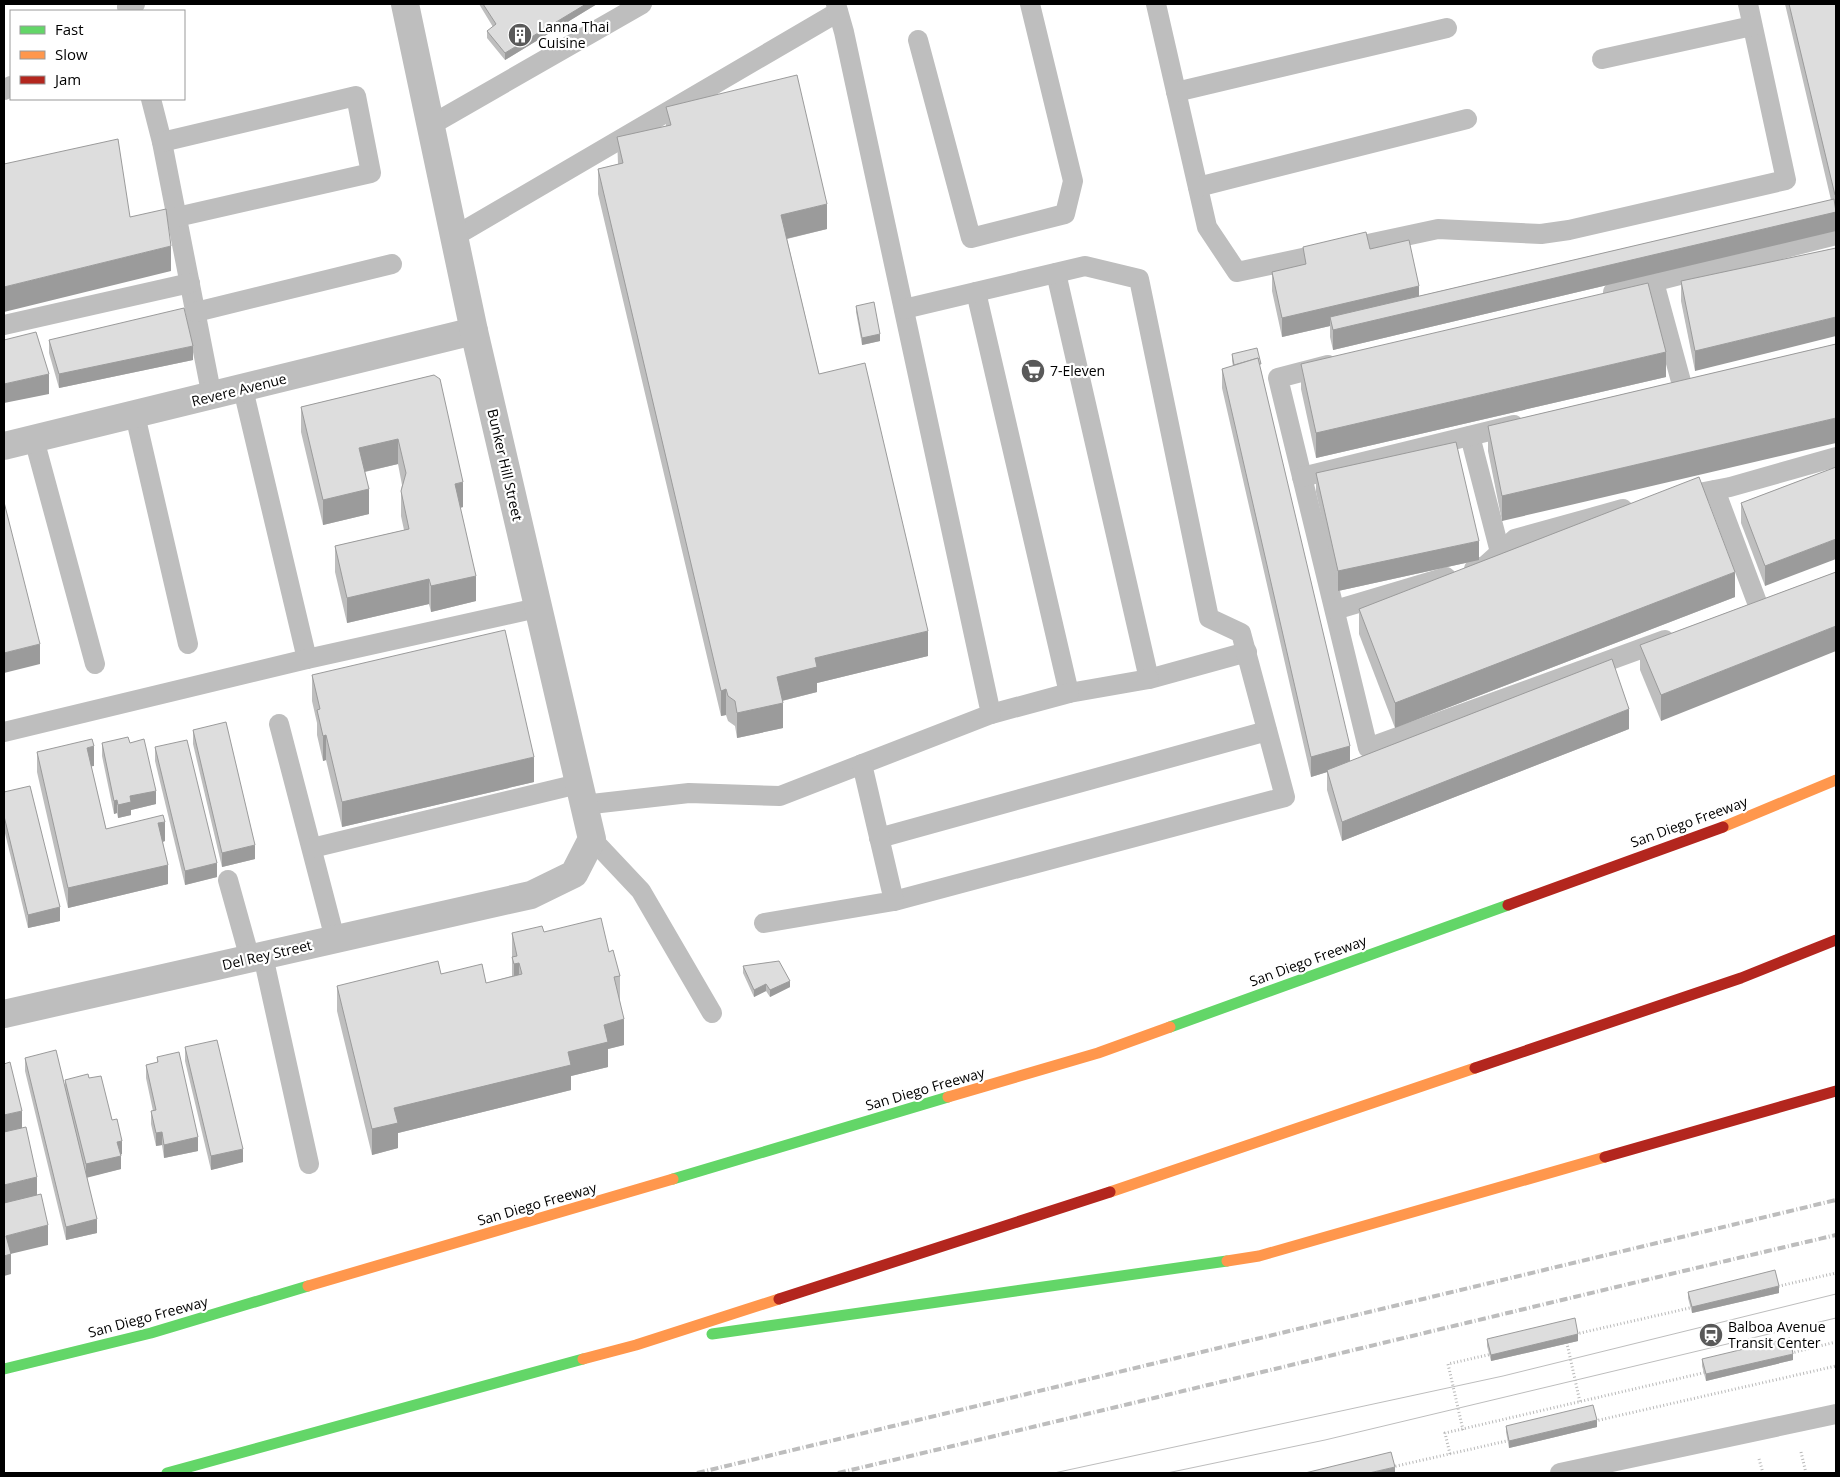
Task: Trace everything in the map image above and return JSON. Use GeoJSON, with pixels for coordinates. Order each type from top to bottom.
{"type":"FeatureCollection","features":[{"type":"Feature","properties":{"kind":"highway","name":"San Diego Freeway"},"geometry":{"type":"LineString","coordinates":[[4,1369],[151,1333],[1098,1053],[1731,824],[1836,780]]}},
{"type":"Feature","properties":{"kind":"highway"},"geometry":{"type":"LineString","coordinates":[[167,1473],[636,1345],[1133,1184],[1741,978],[1836,940]]}},
{"type":"Feature","properties":{"kind":"highway"},"geometry":{"type":"LineString","coordinates":[[636,1345],[1258,1256],[1836,1091]]}},
{"type":"Feature","properties":{"kind":"street","name":"Bunker Hill Street"},"geometry":{"type":"LineString","coordinates":[[405,4],[474,331],[592,839]]}},
{"type":"Feature","properties":{"kind":"street","name":"Revere Avenue"},"geometry":{"type":"LineString","coordinates":[[4,446],[212,397],[474,331]]}},
{"type":"Feature","properties":{"kind":"street","name":"Del Rey Street"},"geometry":{"type":"LineString","coordinates":[[4,1014],[531,895],[574,874],[592,839]]}},
{"type":"Feature","properties":{"kind":"lane"},"geometry":{"type":"LineString","coordinates":[[431,125],[642,4]]}},
{"type":"Feature","properties":{"kind":"lane"},"geometry":{"type":"LineString","coordinates":[[918,40],[971,238],[1065,214],[1072,181],[1030,4]]}},
{"type":"Feature","properties":{"kind":"lane"},"geometry":{"type":"LineString","coordinates":[[1156,4],[1207,227],[1236,272],[1438,229],[1541,234],[1569,230],[1786,180],[1748,4]]}},
{"type":"Feature","properties":{"kind":"lane"},"geometry":{"type":"LineString","coordinates":[[454,236],[837,8],[844,32],[991,714]]}},
{"type":"Feature","properties":{"kind":"lane"},"geometry":{"type":"LineString","coordinates":[[1602,59],[1752,26]]}},
{"type":"Feature","properties":{"kind":"lane"},"geometry":{"type":"LineString","coordinates":[[1176,92],[1447,28]]}},
{"type":"Feature","properties":{"kind":"lane"},"geometry":{"type":"LineString","coordinates":[[162,142],[356,96],[371,173],[177,217]]}},
{"type":"Feature","properties":{"kind":"lane"},"geometry":{"type":"LineString","coordinates":[[151,100],[162,142],[212,397]]}},
{"type":"Feature","properties":{"kind":"lane"},"geometry":{"type":"LineString","coordinates":[[1198,187],[1467,119]]}},
{"type":"Feature","properties":{"kind":"lane"},"geometry":{"type":"LineString","coordinates":[[1596,296],[1836,235]]}},
{"type":"Feature","properties":{"kind":"lane"},"geometry":{"type":"LineString","coordinates":[[196,312],[392,264]]}},
{"type":"Feature","properties":{"kind":"lane"},"geometry":{"type":"LineString","coordinates":[[764,923],[894,901],[1285,798],[1241,632],[1209,618],[1139,279],[1084,266],[904,309]]}},
{"type":"Feature","properties":{"kind":"lane"},"geometry":{"type":"LineString","coordinates":[[1056,273],[1149,679]]}},
{"type":"Feature","properties":{"kind":"lane"},"geometry":{"type":"LineString","coordinates":[[1654,282],[1682,385]]}},
{"type":"Feature","properties":{"kind":"lane"},"geometry":{"type":"LineString","coordinates":[[4,326],[190,283]]}},
{"type":"Feature","properties":{"kind":"lane"},"geometry":{"type":"LineString","coordinates":[[976,292],[1069,693]]}},
{"type":"Feature","properties":{"kind":"lane"},"geometry":{"type":"LineString","coordinates":[[1346,360],[1278,378],[1368,748],[1685,632]]}},
{"type":"Feature","properties":{"kind":"lane"},"geometry":{"type":"LineString","coordinates":[[243,389],[307,659]]}},
{"type":"Feature","properties":{"kind":"lane"},"geometry":{"type":"LineString","coordinates":[[135,415],[188,644]]}},
{"type":"Feature","properties":{"kind":"lane"},"geometry":{"type":"LineString","coordinates":[[1302,477],[1528,422]]}},
{"type":"Feature","properties":{"kind":"lane"},"geometry":{"type":"LineString","coordinates":[[1470,436],[1500,552]]}},
{"type":"Feature","properties":{"kind":"lane"},"geometry":{"type":"LineString","coordinates":[[34,439],[95,664]]}},
{"type":"Feature","properties":{"kind":"lane"},"geometry":{"type":"LineString","coordinates":[[1335,610],[1484,566],[1514,539],[1654,502],[1715,490],[1836,458]]}},
{"type":"Feature","properties":{"kind":"lane"},"geometry":{"type":"LineString","coordinates":[[1715,490],[1758,605]]}},
{"type":"Feature","properties":{"kind":"lane"},"geometry":{"type":"LineString","coordinates":[[4,732],[307,659],[537,608]]}},
{"type":"Feature","properties":{"kind":"lane"},"geometry":{"type":"LineString","coordinates":[[312,848],[581,794],[689,793],[780,796],[991,714],[1069,693],[1149,679],[1247,652]]}},
{"type":"Feature","properties":{"kind":"lane"},"geometry":{"type":"LineString","coordinates":[[279,724],[335,939]]}},
{"type":"Feature","properties":{"kind":"lane"},"geometry":{"type":"LineString","coordinates":[[879,838],[1267,731]]}},
{"type":"Feature","properties":{"kind":"lane"},"geometry":{"type":"LineString","coordinates":[[862,764],[894,901]]}},
{"type":"Feature","properties":{"kind":"lane"},"geometry":{"type":"LineString","coordinates":[[592,839],[641,891],[712,1013]]}},
{"type":"Feature","properties":{"kind":"lane"},"geometry":{"type":"LineString","coordinates":[[228,880],[257,957],[309,1164]]}},
{"type":"Feature","properties":{"kind":"lane"},"geometry":{"type":"LineString","coordinates":[[1560,1473],[1836,1414]]}},
{"type":"Feature","properties":{"kind":"path"},"geometry":{"type":"LineString","coordinates":[[1769,1289],[1836,1273]]}},
{"type":"Feature","properties":{"kind":"path"},"geometry":{"type":"LineString","coordinates":[[1575,1335],[1701,1305]]}},
{"type":"Feature","properties":{"kind":"path"},"geometry":{"type":"LineString","coordinates":[[1557,1339],[1566,1337],[1580,1402]]}},
{"type":"Feature","properties":{"kind":"path"},"geometry":{"type":"LineString","coordinates":[[1789,1353],[1836,1342]]}},
{"type":"Feature","properties":{"kind":"path"},"geometry":{"type":"LineString","coordinates":[[1463,1430],[1448,1364],[1493,1354]]}},
{"type":"Feature","properties":{"kind":"path"},"geometry":{"type":"LineString","coordinates":[[1586,1423],[1836,1366]]}},
{"type":"Feature","properties":{"kind":"path"},"geometry":{"type":"LineString","coordinates":[[1450,1454],[1445,1433],[1713,1371]]}},
{"type":"Feature","properties":{"kind":"path"},"geometry":{"type":"LineString","coordinates":[[1384,1469],[1518,1438]]}},
{"type":"Feature","properties":{"kind":"path"},"geometry":{"type":"LineString","coordinates":[[1800,1449],[1806,1473]]}},
{"type":"Feature","properties":{"kind":"path"},"geometry":{"type":"LineString","coordinates":[[1759,1458],[1763,1473]]}},
{"type":"Feature","properties":{"kind":"building","name":"Lanna Thai Cuisine"},"geometry":{"type":"Polygon","coordinates":[[[483,4],[586,4],[505,53],[487,31],[496,24],[483,4]]]}},
{"type":"Feature","properties":{"kind":"building"},"geometry":{"type":"Polygon","coordinates":[[[1789,4],[1836,4],[1835,195],[1789,4]]]}},
{"type":"Feature","properties":{"kind":"building"},"geometry":{"type":"Polygon","coordinates":[[[797,75],[827,204],[781,215],[819,374],[865,363],[928,631],[815,658],[817,667],[777,677],[783,703],[737,713],[735,701],[728,696],[726,689],[721,691],[598,169],[623,163],[617,137],[671,125],[666,107],[797,75]]]}},
{"type":"Feature","properties":{"kind":"building"},"geometry":{"type":"Polygon","coordinates":[[[118,139],[130,217],[166,209],[171,246],[4,287],[4,164],[118,139]]]}},
{"type":"Feature","properties":{"kind":"building"},"geometry":{"type":"Polygon","coordinates":[[[1834,199],[1836,212],[1333,330],[1330,317],[1834,199]]]}},
{"type":"Feature","properties":{"kind":"building"},"geometry":{"type":"Polygon","coordinates":[[[1366,232],[1370,249],[1409,240],[1419,286],[1282,318],[1272,272],[1306,264],[1303,247],[1366,232]]]}},
{"type":"Feature","properties":{"kind":"building"},"geometry":{"type":"Polygon","coordinates":[[[1836,248],[1836,317],[1695,351],[1681,281],[1836,248]]]}},
{"type":"Feature","properties":{"kind":"building"},"geometry":{"type":"Polygon","coordinates":[[[1648,283],[1666,352],[1316,433],[1301,364],[1648,283]]]}},
{"type":"Feature","properties":{"kind":"building"},"geometry":{"type":"Polygon","coordinates":[[[874,302],[880,334],[862,338],[856,306],[874,302]]]}},
{"type":"Feature","properties":{"kind":"building"},"geometry":{"type":"Polygon","coordinates":[[[184,308],[193,346],[59,374],[49,340],[184,308]]]}},
{"type":"Feature","properties":{"kind":"building"},"geometry":{"type":"Polygon","coordinates":[[[36,332],[49,374],[4,384],[4,340],[36,332]]]}},
{"type":"Feature","properties":{"kind":"building"},"geometry":{"type":"Polygon","coordinates":[[[1836,344],[1836,418],[1502,496],[1488,426],[1836,344]]]}},
{"type":"Feature","properties":{"kind":"building"},"geometry":{"type":"Polygon","coordinates":[[[1257,348],[1261,364],[1259,364],[1258,358],[1234,365],[1232,354],[1257,348]]]}},
{"type":"Feature","properties":{"kind":"building"},"geometry":{"type":"Polygon","coordinates":[[[1258,358],[1350,746],[1311,757],[1222,369],[1258,358]]]}},
{"type":"Feature","properties":{"kind":"building"},"geometry":{"type":"Polygon","coordinates":[[[434,375],[440,379],[463,482],[455,484],[476,576],[431,586],[429,579],[347,598],[335,546],[409,529],[401,491],[406,473],[398,439],[359,448],[369,489],[323,500],[301,407],[434,375]]]}},
{"type":"Feature","properties":{"kind":"building"},"geometry":{"type":"Polygon","coordinates":[[[1456,442],[1479,541],[1338,571],[1316,473],[1456,442]]]}},
{"type":"Feature","properties":{"kind":"building"},"geometry":{"type":"Polygon","coordinates":[[[1836,467],[1836,539],[1765,566],[1741,503],[1836,467]]]}},
{"type":"Feature","properties":{"kind":"building"},"geometry":{"type":"Polygon","coordinates":[[[1699,477],[1735,572],[1395,703],[1359,609],[1699,477]]]}},
{"type":"Feature","properties":{"kind":"building"},"geometry":{"type":"Polygon","coordinates":[[[4,502],[40,644],[4,653],[4,502]]]}},
{"type":"Feature","properties":{"kind":"building"},"geometry":{"type":"Polygon","coordinates":[[[1836,572],[1836,626],[1661,695],[1640,645],[1836,572]]]}},
{"type":"Feature","properties":{"kind":"building"},"geometry":{"type":"Polygon","coordinates":[[[505,630],[534,757],[342,802],[326,735],[323,736],[317,710],[320,709],[312,675],[505,630]]]}},
{"type":"Feature","properties":{"kind":"building"},"geometry":{"type":"Polygon","coordinates":[[[1612,659],[1629,709],[1342,822],[1327,770],[1612,659]]]}},
{"type":"Feature","properties":{"kind":"building"},"geometry":{"type":"Polygon","coordinates":[[[226,722],[255,845],[222,853],[193,730],[226,722]]]}},
{"type":"Feature","properties":{"kind":"building"},"geometry":{"type":"Polygon","coordinates":[[[128,737],[130,743],[144,739],[156,791],[130,796],[131,802],[118,805],[117,800],[114,801],[102,743],[128,737]]]}},
{"type":"Feature","properties":{"kind":"building"},"geometry":{"type":"Polygon","coordinates":[[[92,739],[94,746],[87,748],[106,829],[163,815],[165,822],[158,823],[168,865],[68,888],[37,752],[92,739]]]}},
{"type":"Feature","properties":{"kind":"building"},"geometry":{"type":"Polygon","coordinates":[[[187,740],[217,863],[185,871],[155,747],[187,740]]]}},
{"type":"Feature","properties":{"kind":"building"},"geometry":{"type":"Polygon","coordinates":[[[30,786],[60,907],[28,915],[4,816],[4,792],[30,786]]]}},
{"type":"Feature","properties":{"kind":"building"},"geometry":{"type":"Polygon","coordinates":[[[601,918],[609,952],[613,950],[620,976],[614,977],[624,1019],[604,1025],[608,1042],[568,1052],[571,1065],[394,1108],[398,1123],[372,1129],[337,986],[438,961],[441,974],[482,964],[486,983],[522,974],[519,963],[514,964],[512,957],[517,956],[512,933],[542,926],[544,932],[601,918]]]}},
{"type":"Feature","properties":{"kind":"building"},"geometry":{"type":"Polygon","coordinates":[[[779,961],[790,981],[770,990],[766,984],[754,990],[743,966],[779,961]]]}},
{"type":"Feature","properties":{"kind":"building"},"geometry":{"type":"Polygon","coordinates":[[[217,1040],[243,1149],[211,1156],[185,1047],[217,1040]]]}},
{"type":"Feature","properties":{"kind":"building"},"geometry":{"type":"Polygon","coordinates":[[[56,1050],[97,1219],[66,1227],[25,1058],[56,1050]]]}},
{"type":"Feature","properties":{"kind":"building"},"geometry":{"type":"Polygon","coordinates":[[[179,1052],[198,1137],[164,1145],[162,1132],[156,1133],[151,1111],[156,1110],[146,1065],[158,1062],[157,1057],[179,1052]]]}},
{"type":"Feature","properties":{"kind":"building"},"geometry":{"type":"Polygon","coordinates":[[[10,1062],[22,1111],[4,1115],[4,1064],[10,1062]]]}},
{"type":"Feature","properties":{"kind":"building"},"geometry":{"type":"Polygon","coordinates":[[[88,1074],[89,1078],[101,1076],[112,1120],[117,1119],[122,1141],[117,1142],[121,1156],[86,1164],[65,1080],[88,1074]]]}},
{"type":"Feature","properties":{"kind":"building"},"geometry":{"type":"Polygon","coordinates":[[[26,1127],[37,1177],[4,1185],[4,1132],[26,1127]]]}},
{"type":"Feature","properties":{"kind":"building"},"geometry":{"type":"Polygon","coordinates":[[[41,1194],[48,1225],[6,1236],[11,1254],[4,1256],[4,1203],[41,1194]]]}},
{"type":"Feature","properties":{"kind":"building"},"geometry":{"type":"Polygon","coordinates":[[[1775,1270],[1779,1286],[1692,1307],[1688,1292],[1775,1270]]]}},
{"type":"Feature","properties":{"kind":"building"},"geometry":{"type":"Polygon","coordinates":[[[1575,1318],[1578,1334],[1491,1355],[1487,1339],[1575,1318]]]}},
{"type":"Feature","properties":{"kind":"building"},"geometry":{"type":"Polygon","coordinates":[[[1790,1338],[1793,1354],[1706,1374],[1702,1359],[1790,1338]]]}},
{"type":"Feature","properties":{"kind":"building"},"geometry":{"type":"Polygon","coordinates":[[[1593,1405],[1597,1420],[1509,1441],[1506,1426],[1593,1405]]]}},
{"type":"Feature","properties":{"kind":"building"},"geometry":{"type":"Polygon","coordinates":[[[1391,1452],[1395,1467],[1369,1473],[1305,1473],[1391,1452]]]}},
{"type":"Feature","properties":{"kind":"tram line"},"geometry":{"type":"LineString","coordinates":[[1054,1473],[1503,1376],[1836,1294]]}},
{"type":"Feature","properties":{"kind":"tram line"},"geometry":{"type":"LineString","coordinates":[[1167,1473],[1325,1440],[1836,1318]]}},
{"type":"Feature","properties":{"kind":"railway"},"geometry":{"type":"LineString","coordinates":[[697,1473],[1836,1200]]}},
{"type":"Feature","properties":{"kind":"railway"},"geometry":{"type":"LineString","coordinates":[[838,1473],[1836,1235]]}},
{"type":"Feature","properties":{"kind":"traffic: fast"},"geometry":{"type":"LineString","coordinates":[[1170,1027],[1508,905]]}},
{"type":"Feature","properties":{"kind":"traffic: fast"},"geometry":{"type":"LineString","coordinates":[[673,1179],[948,1097]]}},
{"type":"Feature","properties":{"kind":"traffic: fast"},"geometry":{"type":"LineString","coordinates":[[712,1334],[1227,1261]]}},
{"type":"Feature","properties":{"kind":"traffic: fast"},"geometry":{"type":"LineString","coordinates":[[4,1369],[151,1333],[308,1286]]}},
{"type":"Feature","properties":{"kind":"traffic: fast"},"geometry":{"type":"LineString","coordinates":[[167,1473],[583,1359]]}},
{"type":"Feature","properties":{"kind":"traffic: slow"},"geometry":{"type":"LineString","coordinates":[[1723,827],[1836,780]]}},
{"type":"Feature","properties":{"kind":"traffic: slow"},"geometry":{"type":"LineString","coordinates":[[948,1097],[1098,1053],[1170,1027]]}},
{"type":"Feature","properties":{"kind":"traffic: slow"},"geometry":{"type":"LineString","coordinates":[[1110,1192],[1475,1068]]}},
{"type":"Feature","properties":{"kind":"traffic: slow"},"geometry":{"type":"LineString","coordinates":[[1227,1261],[1259,1256],[1605,1157]]}},
{"type":"Feature","properties":{"kind":"traffic: slow"},"geometry":{"type":"LineString","coordinates":[[308,1286],[673,1179]]}},
{"type":"Feature","properties":{"kind":"traffic: slow"},"geometry":{"type":"LineString","coordinates":[[583,1359],[636,1345],[779,1299]]}},
{"type":"Feature","properties":{"kind":"traffic: jam"},"geometry":{"type":"LineString","coordinates":[[1508,905],[1723,827]]}},
{"type":"Feature","properties":{"kind":"traffic: jam"},"geometry":{"type":"LineString","coordinates":[[1475,1068],[1741,978],[1836,940]]}},
{"type":"Feature","properties":{"kind":"traffic: jam"},"geometry":{"type":"LineString","coordinates":[[1605,1157],[1836,1091]]}},
{"type":"Feature","properties":{"kind":"traffic: jam"},"geometry":{"type":"LineString","coordinates":[[779,1299],[1110,1192]]}},
{"type":"Feature","properties":{"kind":"place","name":"Lanna Thai Cuisine"},"geometry":{"type":"Point","coordinates":[520,35]}},
{"type":"Feature","properties":{"kind":"place","name":"7-Eleven"},"geometry":{"type":"Point","coordinates":[1033,371]}},
{"type":"Feature","properties":{"kind":"place","name":"Balboa Avenue Transit Center"},"geometry":{"type":"Point","coordinates":[1711,1335]}}]}
